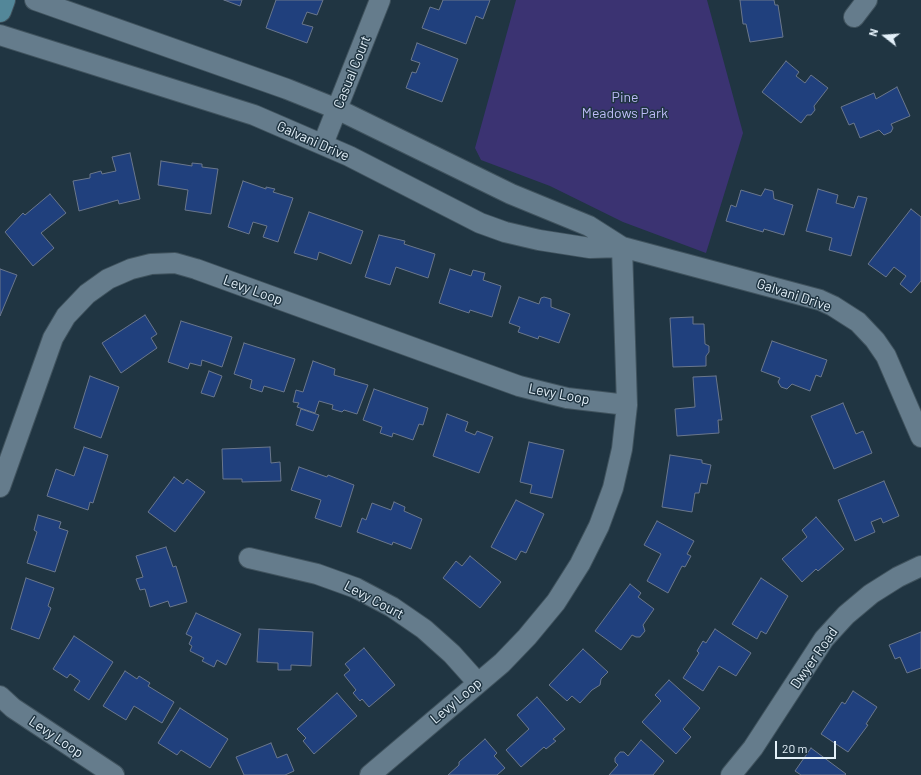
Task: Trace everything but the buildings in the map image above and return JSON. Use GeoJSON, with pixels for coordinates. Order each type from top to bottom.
{"type":"FeatureCollection","features":[{"type":"Feature","properties":{"kind":"main road"},"geometry":{"type":"LineString","coordinates":[[0,11],[4,0]]}},
{"type":"Feature","properties":{"kind":"street","name":"Galvani Drive"},"geometry":{"type":"LineString","coordinates":[[35,0],[280,86],[338,109],[511,194],[588,226],[622,247],[820,300],[840,310],[858,322],[875,340],[886,356],[921,437]]}},
{"type":"Feature","properties":{"kind":"street","name":"Casual Court"},"geometry":{"type":"LineString","coordinates":[[323,144],[380,0]]}},
{"type":"Feature","properties":{"kind":"street"},"geometry":{"type":"LineString","coordinates":[[854,17],[867,0]]}},
{"type":"Feature","properties":{"kind":"street","name":"Galvani Drive"},"geometry":{"type":"LineString","coordinates":[[0,35],[254,116],[349,156],[480,223],[505,232],[538,240],[590,248],[622,247]]}},
{"type":"Feature","properties":{"kind":"street","name":"Levy Loop"},"geometry":{"type":"LineString","coordinates":[[370,775],[502,663],[527,637],[556,602],[580,564],[599,526],[613,488],[622,449],[627,405],[622,247]]}},
{"type":"Feature","properties":{"kind":"street","name":"Levy Loop"},"geometry":{"type":"LineString","coordinates":[[0,487],[53,338],[66,316],[87,294],[108,279],[131,269],[151,264],[175,263],[196,269],[519,386],[567,398],[627,405]]}},
{"type":"Feature","properties":{"kind":"street","name":"Levy Court"},"geometry":{"type":"LineString","coordinates":[[249,558],[317,574],[356,588],[392,607],[424,629],[441,644],[478,683]]}},
{"type":"Feature","properties":{"kind":"street","name":"Dwyer Road"},"geometry":{"type":"LineString","coordinates":[[731,775],[753,748],[824,639],[846,615],[871,594],[898,577],[921,566]]}},
{"type":"Feature","properties":{"kind":"street","name":"Levy Loop"},"geometry":{"type":"LineString","coordinates":[[0,696],[13,708],[114,775]]}},
{"type":"Feature","properties":{"kind":"green space","name":"Pine Meadows Park"},"geometry":{"type":"Polygon","coordinates":[[[516,0],[707,0],[743,133],[706,253],[623,222],[550,186],[481,160],[475,148],[516,0]]]}}]}
